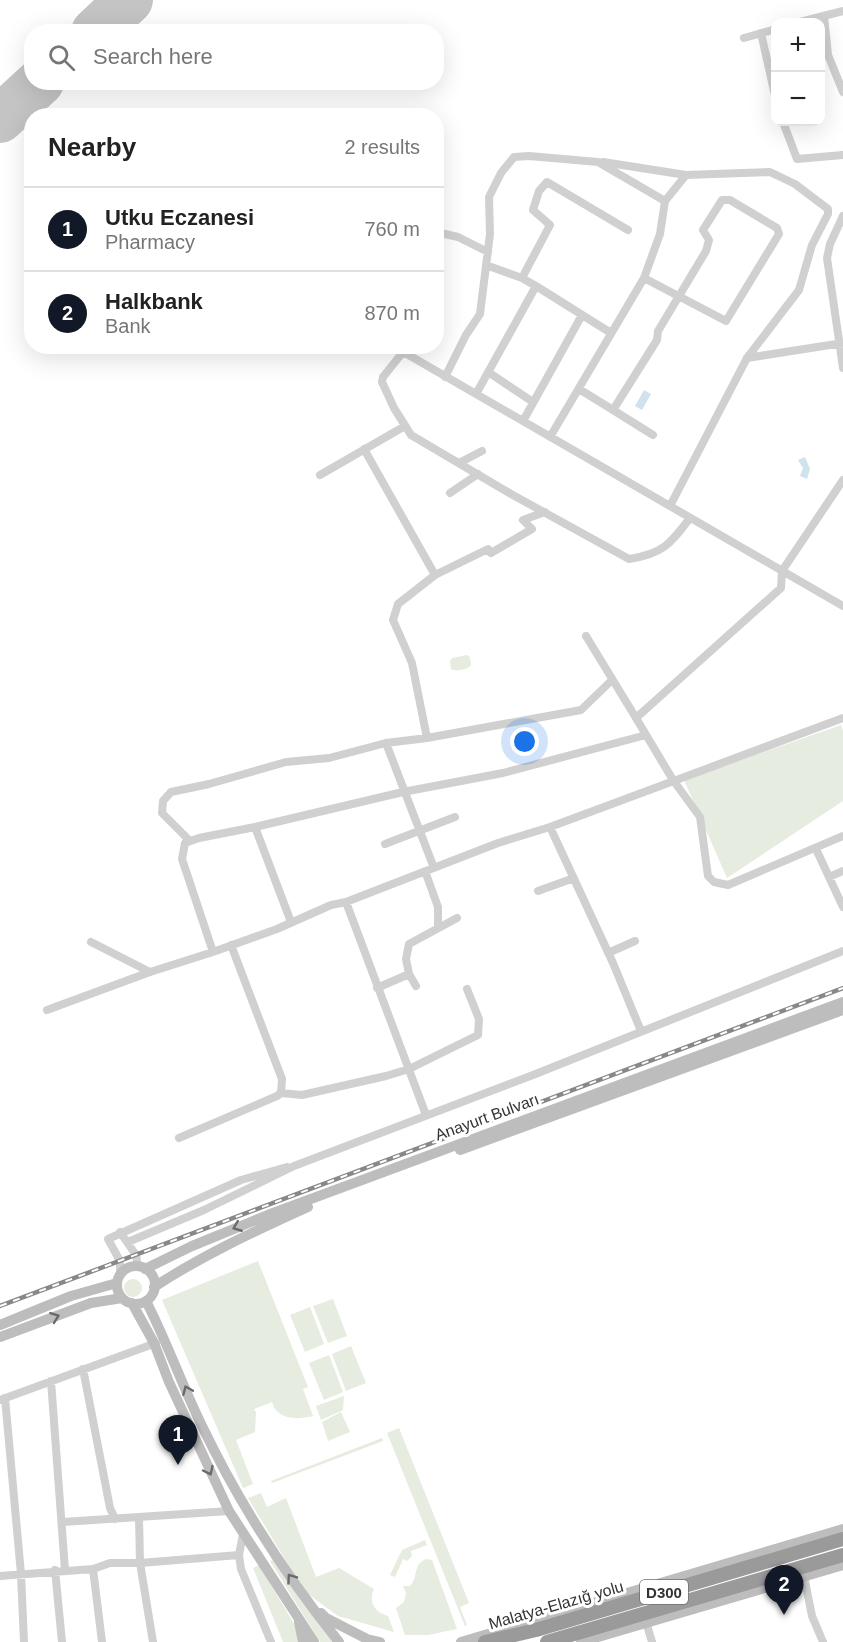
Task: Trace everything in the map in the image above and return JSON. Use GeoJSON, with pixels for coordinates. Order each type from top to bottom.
{"type":"FeatureCollection","features":[{"type":"Feature","properties":{"kind":"highway","name":"Malatya-Elazığ yolu"},"geometry":{"type":"LineString","coordinates":[[485,1642],[536,1630],[843,1539]]}},
{"type":"Feature","properties":{"kind":"highway","name":"Malatya-Elazığ yolu"},"geometry":{"type":"LineString","coordinates":[[547,1642],[843,1555]]}},
{"type":"Feature","properties":{"kind":"main road","name":"Anayurt Bulvarı"},"geometry":{"type":"LineString","coordinates":[[142,1268],[284,1209],[843,1002]]}},
{"type":"Feature","properties":{"kind":"main road","name":"Anayurt Bulvarı"},"geometry":{"type":"LineString","coordinates":[[154,1287],[188,1264],[316,1203],[843,1010]]}},
{"type":"Feature","properties":{"kind":"main road"},"geometry":{"type":"LineString","coordinates":[[0,1325],[119,1279],[127,1269],[142,1268],[153,1278],[154,1287],[146,1301],[91,1303],[0,1337]]}},
{"type":"Feature","properties":{"kind":"main road"},"geometry":{"type":"LineString","coordinates":[[119,1279],[118,1291],[154,1343],[174,1393],[229,1511],[314,1642]]}},
{"type":"Feature","properties":{"kind":"main road"},"geometry":{"type":"LineString","coordinates":[[146,1301],[166,1339],[201,1424],[216,1453],[273,1552],[339,1642]]}},
{"type":"Feature","properties":{"kind":"main road"},"geometry":{"type":"LineString","coordinates":[[461,1642],[843,1529]]}},
{"type":"Feature","properties":{"kind":"main road"},"geometry":{"type":"LineString","coordinates":[[581,1642],[843,1565]]}},
{"type":"Feature","properties":{"kind":"main road"},"geometry":{"type":"LineString","coordinates":[[305,1598],[335,1630],[360,1642]]}},
{"type":"Feature","properties":{"kind":"main road"},"geometry":{"type":"LineString","coordinates":[[326,1618],[367,1639],[380,1642]]}},
{"type":"Feature","properties":{"kind":"main road"},"geometry":{"type":"LineString","coordinates":[[299,1619],[303,1642]]}},
{"type":"Feature","properties":{"kind":"street"},"geometry":{"type":"LineString","coordinates":[[816,18],[843,11]]}},
{"type":"Feature","properties":{"kind":"street"},"geometry":{"type":"LineString","coordinates":[[824,16],[828,55],[843,92]]}},
{"type":"Feature","properties":{"kind":"street"},"geometry":{"type":"LineString","coordinates":[[744,38],[771,30]]}},
{"type":"Feature","properties":{"kind":"street"},"geometry":{"type":"LineString","coordinates":[[760,33],[771,79]]}},
{"type":"Feature","properties":{"kind":"street"},"geometry":{"type":"LineString","coordinates":[[785,126],[797,159],[843,154]]}},
{"type":"Feature","properties":{"kind":"street"},"geometry":{"type":"LineString","coordinates":[[445,376],[466,335],[480,314],[490,234],[489,197],[501,173],[514,157],[530,156],[598,162],[686,175],[770,172],[795,184],[828,209],[828,214],[812,245],[799,290],[747,358],[670,506]]}},
{"type":"Feature","properties":{"kind":"street"},"geometry":{"type":"LineString","coordinates":[[598,162],[665,201]]}},
{"type":"Feature","properties":{"kind":"street"},"geometry":{"type":"LineString","coordinates":[[550,437],[644,278],[660,234],[665,201],[686,175]]}},
{"type":"Feature","properties":{"kind":"street"},"geometry":{"type":"LineString","coordinates":[[522,278],[550,225],[533,210],[539,191],[547,182],[628,230]]}},
{"type":"Feature","properties":{"kind":"street"},"geometry":{"type":"LineString","coordinates":[[613,410],[657,340],[658,331],[678,296],[706,251],[708,240],[703,230],[722,201],[730,200],[777,228],[779,234],[726,321],[678,296],[644,278]]}},
{"type":"Feature","properties":{"kind":"street"},"geometry":{"type":"LineString","coordinates":[[843,216],[830,244],[827,258],[843,368]]}},
{"type":"Feature","properties":{"kind":"street"},"geometry":{"type":"LineString","coordinates":[[444,234],[459,237],[488,252]]}},
{"type":"Feature","properties":{"kind":"street"},"geometry":{"type":"LineString","coordinates":[[486,265],[522,278],[611,333]]}},
{"type":"Feature","properties":{"kind":"street"},"geometry":{"type":"LineString","coordinates":[[476,394],[536,286]]}},
{"type":"Feature","properties":{"kind":"street"},"geometry":{"type":"LineString","coordinates":[[523,421],[582,315]]}},
{"type":"Feature","properties":{"kind":"street"},"geometry":{"type":"LineString","coordinates":[[747,358],[841,343]]}},
{"type":"Feature","properties":{"kind":"street"},"geometry":{"type":"LineString","coordinates":[[401,354],[383,377],[382,382],[405,426],[411,435],[478,474],[629,559],[648,556],[670,544],[690,518]]}},
{"type":"Feature","properties":{"kind":"street"},"geometry":{"type":"LineString","coordinates":[[406,354],[843,606]]}},
{"type":"Feature","properties":{"kind":"street"},"geometry":{"type":"LineString","coordinates":[[488,372],[533,402]]}},
{"type":"Feature","properties":{"kind":"street"},"geometry":{"type":"LineString","coordinates":[[579,389],[653,435]]}},
{"type":"Feature","properties":{"kind":"street"},"geometry":{"type":"LineString","coordinates":[[320,475],[405,426]]}},
{"type":"Feature","properties":{"kind":"street"},"geometry":{"type":"LineString","coordinates":[[364,449],[435,574]]}},
{"type":"Feature","properties":{"kind":"street"},"geometry":{"type":"LineString","coordinates":[[459,462],[482,452]]}},
{"type":"Feature","properties":{"kind":"street"},"geometry":{"type":"LineString","coordinates":[[450,493],[478,474]]}},
{"type":"Feature","properties":{"kind":"street"},"geometry":{"type":"LineString","coordinates":[[636,718],[781,588],[782,571],[843,480]]}},
{"type":"Feature","properties":{"kind":"street"},"geometry":{"type":"LineString","coordinates":[[427,738],[412,663],[393,620],[398,604],[435,574],[488,549],[491,552],[532,530],[523,520],[545,512]]}},
{"type":"Feature","properties":{"kind":"street"},"geometry":{"type":"LineString","coordinates":[[586,636],[673,780],[700,817],[705,866],[708,876],[714,882],[728,885],[843,836]]}},
{"type":"Feature","properties":{"kind":"street"},"geometry":{"type":"LineString","coordinates":[[190,841],[162,813],[163,801],[171,792],[209,784],[286,762],[328,758],[386,743],[427,738],[581,710],[612,680]]}},
{"type":"Feature","properties":{"kind":"street"},"geometry":{"type":"LineString","coordinates":[[47,1010],[150,972],[213,952],[498,843],[550,827],[843,718]]}},
{"type":"Feature","properties":{"kind":"street"},"geometry":{"type":"LineString","coordinates":[[213,952],[182,859],[185,843],[199,837],[255,827],[403,792],[503,773],[646,735]]}},
{"type":"Feature","properties":{"kind":"street"},"geometry":{"type":"LineString","coordinates":[[386,743],[434,868]]}},
{"type":"Feature","properties":{"kind":"street"},"geometry":{"type":"LineString","coordinates":[[385,844],[455,817]]}},
{"type":"Feature","properties":{"kind":"street"},"geometry":{"type":"LineString","coordinates":[[255,827],[291,922]]}},
{"type":"Feature","properties":{"kind":"street"},"geometry":{"type":"LineString","coordinates":[[550,827],[641,1031]]}},
{"type":"Feature","properties":{"kind":"street"},"geometry":{"type":"LineString","coordinates":[[816,849],[843,907]]}},
{"type":"Feature","properties":{"kind":"street"},"geometry":{"type":"LineString","coordinates":[[425,871],[438,906],[438,928]]}},
{"type":"Feature","properties":{"kind":"street"},"geometry":{"type":"LineString","coordinates":[[829,877],[843,871]]}},
{"type":"Feature","properties":{"kind":"street"},"geometry":{"type":"LineString","coordinates":[[538,891],[574,878]]}},
{"type":"Feature","properties":{"kind":"street"},"geometry":{"type":"LineString","coordinates":[[346,902],[426,1115]]}},
{"type":"Feature","properties":{"kind":"street"},"geometry":{"type":"LineString","coordinates":[[416,986],[409,974],[406,959],[409,944],[458,918]]}},
{"type":"Feature","properties":{"kind":"street"},"geometry":{"type":"LineString","coordinates":[[608,953],[635,941]]}},
{"type":"Feature","properties":{"kind":"street"},"geometry":{"type":"LineString","coordinates":[[91,942],[150,972]]}},
{"type":"Feature","properties":{"kind":"street"},"geometry":{"type":"LineString","coordinates":[[179,1138],[280,1093],[282,1079],[231,945]]}},
{"type":"Feature","properties":{"kind":"street"},"geometry":{"type":"LineString","coordinates":[[128,1242],[204,1210],[294,1166],[533,1075],[843,951]]}},
{"type":"Feature","properties":{"kind":"street"},"geometry":{"type":"LineString","coordinates":[[377,988],[409,974]]}},
{"type":"Feature","properties":{"kind":"street"},"geometry":{"type":"LineString","coordinates":[[280,1093],[302,1095],[409,1069],[478,1035],[479,1019],[468,988]]}},
{"type":"Feature","properties":{"kind":"street"},"geometry":{"type":"LineString","coordinates":[[119,1279],[120,1261],[108,1239],[241,1180],[270,1170],[294,1166]]}},
{"type":"Feature","properties":{"kind":"street"},"geometry":{"type":"LineString","coordinates":[[120,1232],[142,1268]]}},
{"type":"Feature","properties":{"kind":"street"},"geometry":{"type":"LineString","coordinates":[[24,1642],[21,1574],[3,1399],[166,1339]]}},
{"type":"Feature","properties":{"kind":"street"},"geometry":{"type":"LineString","coordinates":[[83,1369],[110,1508],[115,1519]]}},
{"type":"Feature","properties":{"kind":"street"},"geometry":{"type":"LineString","coordinates":[[51,1381],[65,1570]]}},
{"type":"Feature","properties":{"kind":"street"},"geometry":{"type":"LineString","coordinates":[[63,1522],[229,1511]]}},
{"type":"Feature","properties":{"kind":"street"},"geometry":{"type":"LineString","coordinates":[[139,1517],[140,1563],[153,1642]]}},
{"type":"Feature","properties":{"kind":"street"},"geometry":{"type":"LineString","coordinates":[[243,1534],[239,1555],[241,1569],[271,1642]]}},
{"type":"Feature","properties":{"kind":"street"},"geometry":{"type":"LineString","coordinates":[[0,1576],[55,1570],[93,1569],[110,1563],[140,1563],[239,1555]]}},
{"type":"Feature","properties":{"kind":"street"},"geometry":{"type":"LineString","coordinates":[[93,1569],[102,1642]]}},
{"type":"Feature","properties":{"kind":"street"},"geometry":{"type":"LineString","coordinates":[[55,1570],[62,1642]]}},
{"type":"Feature","properties":{"kind":"street"},"geometry":{"type":"LineString","coordinates":[[804,1576],[812,1616],[823,1642]]}},
{"type":"Feature","properties":{"kind":"street"},"geometry":{"type":"LineString","coordinates":[[646,1622],[652,1642]]}},
{"type":"Feature","properties":{"kind":"shaded area"},"geometry":{"type":"Polygon","coordinates":[[[467,655],[470,657],[469,667],[451,669],[452,658],[467,655]]]}},
{"type":"Feature","properties":{"kind":"shaded area"},"geometry":{"type":"Polygon","coordinates":[[[841,725],[843,731],[843,801],[727,878],[684,780],[841,725]]]}},
{"type":"Feature","properties":{"kind":"shaded area"},"geometry":{"type":"Polygon","coordinates":[[[258,1261],[308,1387],[303,1389],[313,1416],[288,1417],[278,1412],[272,1402],[254,1409],[256,1412],[255,1432],[236,1440],[253,1484],[243,1488],[162,1300],[258,1261]]]}},
{"type":"Feature","properties":{"kind":"shaded area"},"geometry":{"type":"Polygon","coordinates":[[[133,1279],[139,1282],[142,1288],[139,1294],[133,1297],[127,1294],[124,1288],[127,1282],[133,1279]]]}},
{"type":"Feature","properties":{"kind":"shaded area"},"geometry":{"type":"Polygon","coordinates":[[[333,1299],[347,1336],[328,1343],[313,1306],[333,1299]]]}},
{"type":"Feature","properties":{"kind":"shaded area"},"geometry":{"type":"Polygon","coordinates":[[[310,1307],[324,1344],[305,1352],[290,1315],[310,1307]]]}},
{"type":"Feature","properties":{"kind":"shaded area"},"geometry":{"type":"Polygon","coordinates":[[[351,1346],[366,1383],[346,1391],[332,1354],[351,1346]]]}},
{"type":"Feature","properties":{"kind":"shaded area"},"geometry":{"type":"Polygon","coordinates":[[[329,1355],[343,1392],[324,1400],[309,1363],[329,1355]]]}},
{"type":"Feature","properties":{"kind":"shaded area"},"geometry":{"type":"Polygon","coordinates":[[[344,1396],[343,1410],[321,1420],[316,1406],[344,1396]]]}},
{"type":"Feature","properties":{"kind":"shaded area"},"geometry":{"type":"Polygon","coordinates":[[[341,1412],[350,1432],[328,1441],[322,1422],[341,1412]]]}},
{"type":"Feature","properties":{"kind":"shaded area"},"geometry":{"type":"Polygon","coordinates":[[[399,1428],[469,1603],[460,1607],[467,1625],[465,1626],[387,1433],[399,1428]]]}},
{"type":"Feature","properties":{"kind":"shaded area"},"geometry":{"type":"Polygon","coordinates":[[[382,1438],[383,1441],[272,1483],[271,1481],[382,1438]]]}},
{"type":"Feature","properties":{"kind":"shaded area"},"geometry":{"type":"Polygon","coordinates":[[[261,1493],[267,1507],[286,1498],[316,1577],[339,1568],[374,1589],[372,1603],[379,1612],[388,1616],[394,1632],[338,1616],[304,1591],[248,1498],[261,1493]]]}},
{"type":"Feature","properties":{"kind":"shaded area"},"geometry":{"type":"Polygon","coordinates":[[[425,1540],[427,1545],[411,1551],[412,1556],[407,1561],[403,1559],[395,1577],[390,1575],[402,1550],[425,1540]]]}},
{"type":"Feature","properties":{"kind":"shaded area"},"geometry":{"type":"Polygon","coordinates":[[[426,1559],[432,1560],[457,1629],[428,1635],[405,1635],[396,1608],[404,1602],[406,1593],[403,1586],[410,1586],[413,1583],[419,1564],[426,1559]]]}},
{"type":"Feature","properties":{"kind":"shaded area"},"geometry":{"type":"Polygon","coordinates":[[[273,1560],[336,1642],[320,1642],[270,1561],[273,1560]]]}},
{"type":"Feature","properties":{"kind":"shaded area"},"geometry":{"type":"Polygon","coordinates":[[[259,1565],[296,1627],[302,1642],[283,1642],[253,1568],[259,1565]]]}},
{"type":"Feature","properties":{"kind":"water"},"geometry":{"type":"Polygon","coordinates":[[[644,390],[651,394],[642,410],[635,406],[644,390]]]}},
{"type":"Feature","properties":{"kind":"water"},"geometry":{"type":"Polygon","coordinates":[[[805,457],[810,469],[807,479],[800,476],[803,468],[798,460],[805,457]]]}},
{"type":"Feature","properties":{"kind":"runway"},"geometry":{"type":"LineString","coordinates":[[104,24],[129,0]]}},
{"type":"Feature","properties":{"kind":"runway"},"geometry":{"type":"LineString","coordinates":[[0,119],[31,90]]}},
{"type":"Feature","properties":{"kind":"railway"},"geometry":{"type":"LineString","coordinates":[[0,1306],[843,988]]}},
{"type":"Feature","properties":{"kind":"place","name":"Utku Eczanesi"},"geometry":{"type":"Point","coordinates":[178,1465]}},
{"type":"Feature","properties":{"kind":"place","name":"Halkbank"},"geometry":{"type":"Point","coordinates":[784,1615]}}]}
